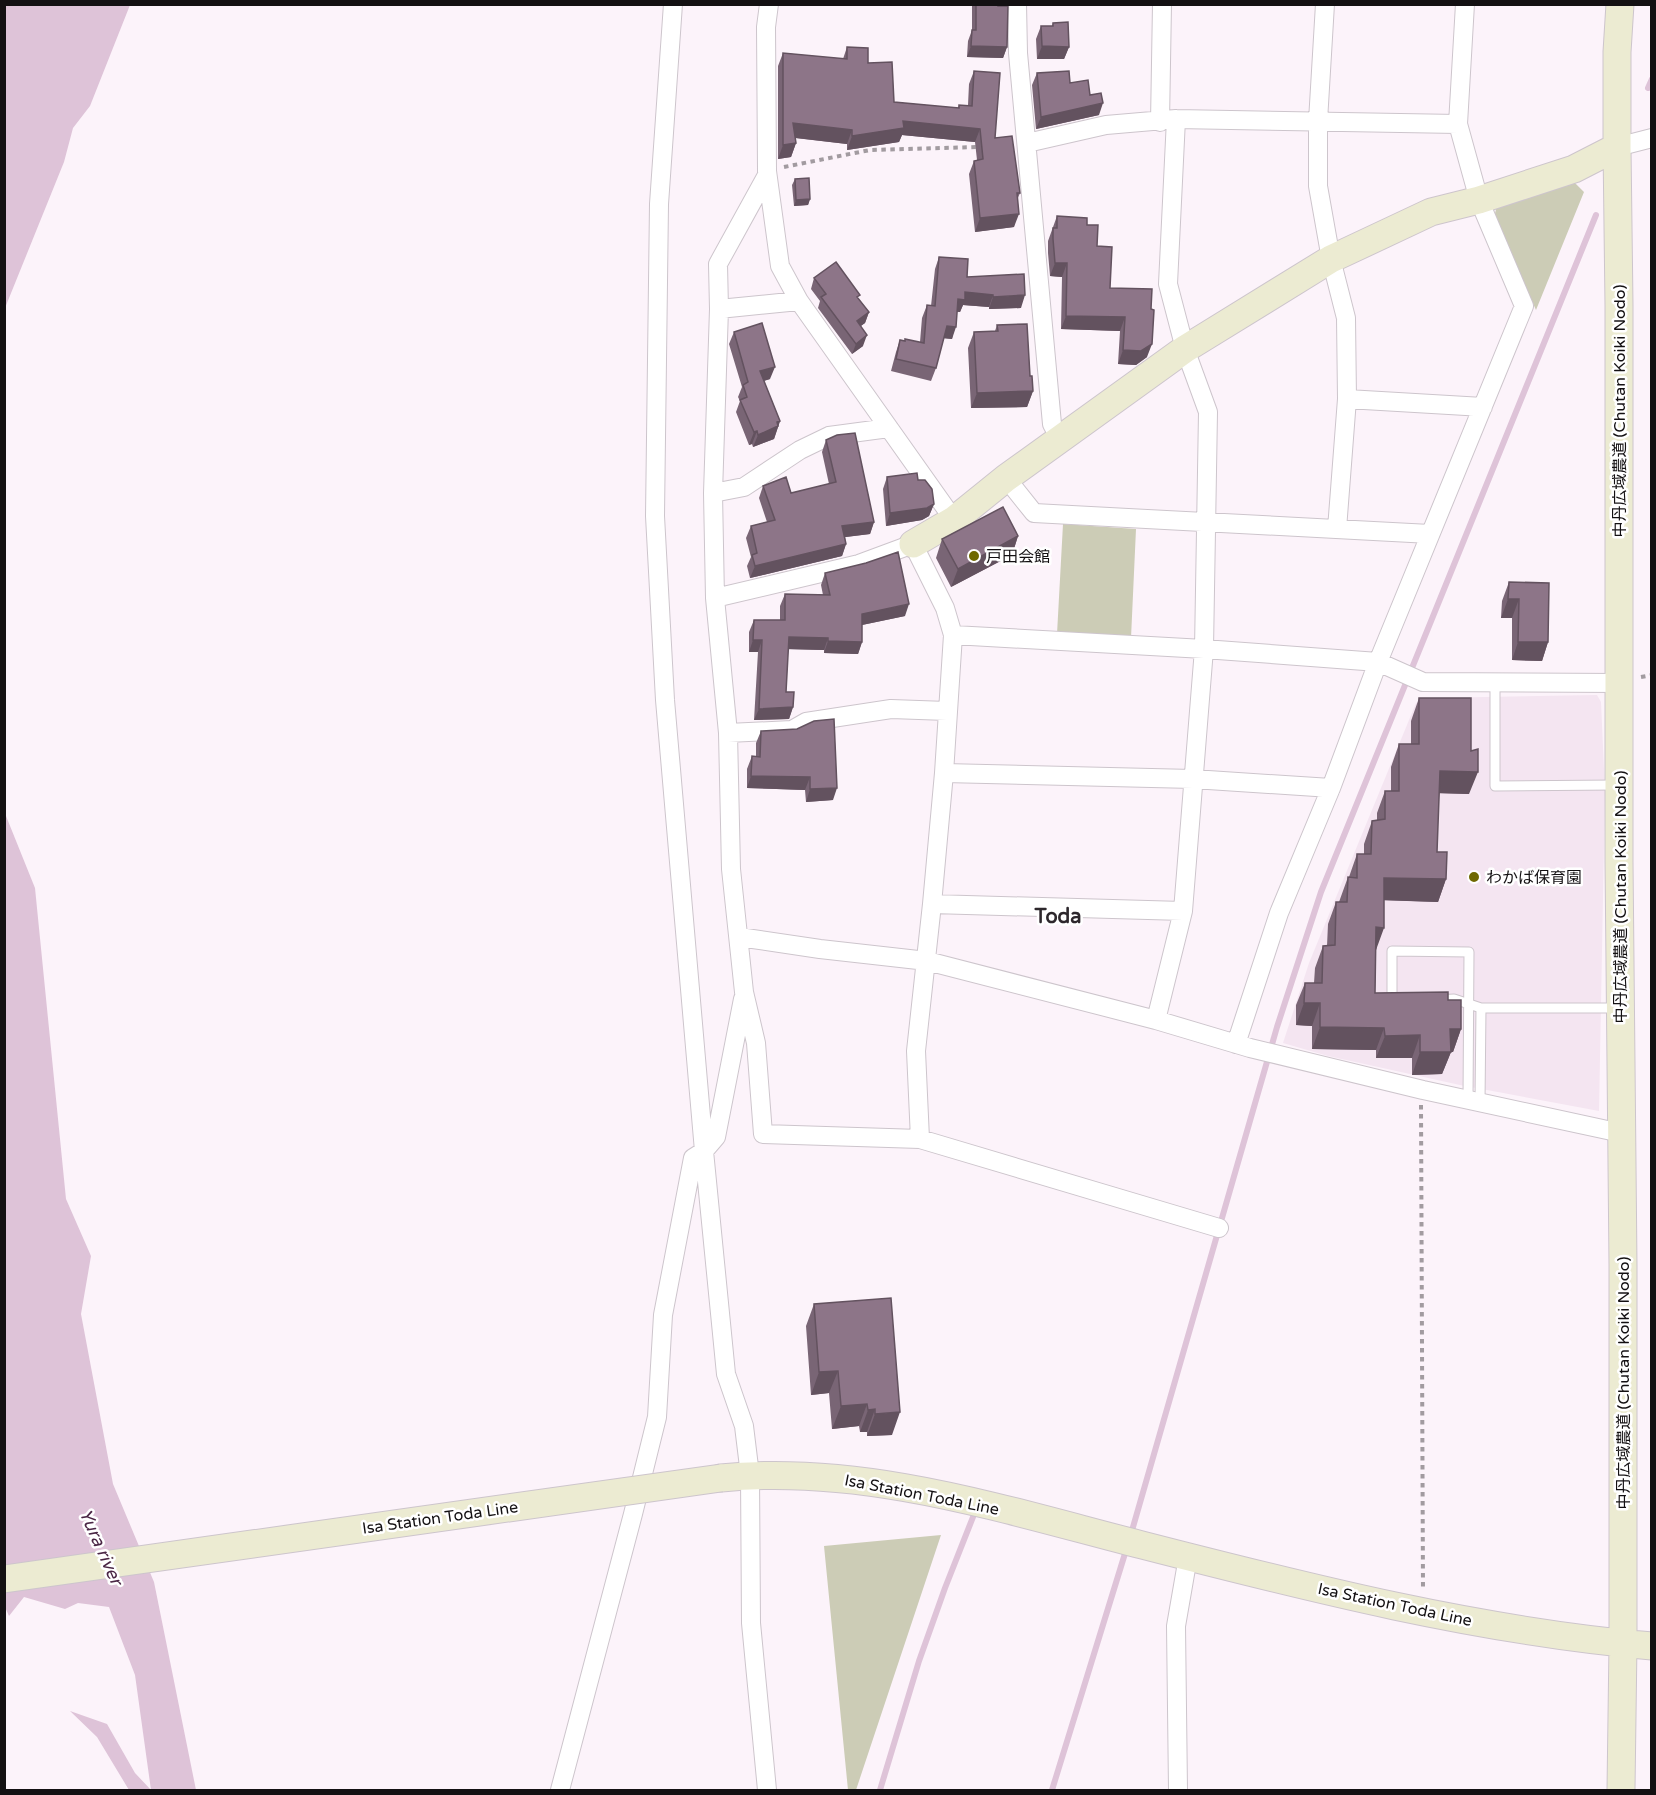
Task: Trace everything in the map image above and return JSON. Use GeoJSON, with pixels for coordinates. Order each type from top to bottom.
{"type":"FeatureCollection","features":[{"type":"Feature","properties":{"kind":"street"},"geometry":{"type":"LineString","coordinates":[[673,4],[659,204],[655,516],[664,700],[726,1374],[744,1426],[750,1475],[752,1623],[767,1791]]}},
{"type":"Feature","properties":{"kind":"street"},"geometry":{"type":"LineString","coordinates":[[770,4],[766,27],[767,173],[780,266],[799,301],[954,520]]}},
{"type":"Feature","properties":{"kind":"street"},"geometry":{"type":"LineString","coordinates":[[1017,4],[1018,53],[1052,424],[1060,439]]}},
{"type":"Feature","properties":{"kind":"street"},"geometry":{"type":"LineString","coordinates":[[1156,1020],[1183,911],[1204,649],[1208,412],[1185,349],[1168,284],[1168,120],[1162,4]]}},
{"type":"Feature","properties":{"kind":"street"},"geometry":{"type":"LineString","coordinates":[[1325,4],[1318,121],[1318,186],[1331,260],[1346,318],[1347,399],[1337,529]]}},
{"type":"Feature","properties":{"kind":"street"},"geometry":{"type":"LineString","coordinates":[[1243,1046],[1279,913],[1383,665],[1430,534],[1524,306],[1479,200],[1458,124],[1465,4]]}},
{"type":"Feature","properties":{"kind":"street","name":"中丹広域農道 (Chutan Koiki Nodo)"},"geometry":{"type":"LineString","coordinates":[[1620,4],[1617,52],[1617,147],[1622,1133],[1621,1791]]}},
{"type":"Feature","properties":{"kind":"street"},"geometry":{"type":"LineString","coordinates":[[1027,143],[1106,125],[1168,120],[1458,124]]}},
{"type":"Feature","properties":{"kind":"street"},"geometry":{"type":"LineString","coordinates":[[715,597],[859,564],[913,544],[954,520],[1006,478],[1185,349],[1331,260],[1431,212],[1479,200],[1574,169],[1617,147],[1652,138]]}},
{"type":"Feature","properties":{"kind":"street"},"geometry":{"type":"LineString","coordinates":[[767,173],[718,264],[719,309],[713,493],[715,597],[728,734],[731,869],[744,992],[756,1043],[764,1134],[920,1139],[1219,1228]]}},
{"type":"Feature","properties":{"kind":"street"},"geometry":{"type":"LineString","coordinates":[[719,309],[799,301]]}},
{"type":"Feature","properties":{"kind":"street"},"geometry":{"type":"LineString","coordinates":[[1347,399],[1483,407]]}},
{"type":"Feature","properties":{"kind":"street"},"geometry":{"type":"LineString","coordinates":[[713,493],[744,487],[801,450],[829,436],[889,428]]}},
{"type":"Feature","properties":{"kind":"street"},"geometry":{"type":"LineString","coordinates":[[1006,478],[1034,513],[1430,534]]}},
{"type":"Feature","properties":{"kind":"street"},"geometry":{"type":"LineString","coordinates":[[913,544],[945,608],[953,635],[933,904],[916,1051],[920,1139]]}},
{"type":"Feature","properties":{"kind":"street"},"geometry":{"type":"LineString","coordinates":[[953,635],[1204,649],[1383,665],[1423,682],[1620,683]]}},
{"type":"Feature","properties":{"kind":"street"},"geometry":{"type":"LineString","coordinates":[[728,734],[792,730],[806,722],[891,709],[948,711]]}},
{"type":"Feature","properties":{"kind":"street"},"geometry":{"type":"LineString","coordinates":[[944,773],[1193,779],[1331,788]]}},
{"type":"Feature","properties":{"kind":"street"},"geometry":{"type":"LineString","coordinates":[[933,904],[1183,911]]}},
{"type":"Feature","properties":{"kind":"street"},"geometry":{"type":"LineString","coordinates":[[739,937],[927,961],[1156,1020],[1243,1046],[1424,1090],[1622,1133]]}},
{"type":"Feature","properties":{"kind":"street"},"geometry":{"type":"LineString","coordinates":[[560,1791],[657,1417],[663,1315],[693,1158],[704,1151],[716,1137],[744,992]]}},
{"type":"Feature","properties":{"kind":"street","name":"Isa Station Toda Line"},"geometry":{"type":"LineString","coordinates":[[4,1579],[721,1478],[796,1474],[890,1485],[951,1496],[1284,1581],[1422,1611],[1503,1626],[1652,1646]]}},
{"type":"Feature","properties":{"kind":"street"},"geometry":{"type":"LineString","coordinates":[[1178,1791],[1176,1626],[1188,1557]]}},
{"type":"Feature","properties":{"kind":"lane"},"geometry":{"type":"LineString","coordinates":[[1496,682],[1495,786],[1619,784]]}},
{"type":"Feature","properties":{"kind":"lane"},"geometry":{"type":"LineString","coordinates":[[1402,1000],[1392,1001],[1392,951],[1469,952],[1467,1004],[1474,1101]]}},
{"type":"Feature","properties":{"kind":"lane"},"geometry":{"type":"LineString","coordinates":[[1423,1000],[1454,999],[1481,1008],[1620,1008]]}},
{"type":"Feature","properties":{"kind":"lane"},"geometry":{"type":"LineString","coordinates":[[1474,1101],[1481,1008]]}},
{"type":"Feature","properties":{"kind":"path"},"geometry":{"type":"LineString","coordinates":[[767,173],[870,150],[985,147]]}},
{"type":"Feature","properties":{"kind":"path"},"geometry":{"type":"LineString","coordinates":[[1422,1611],[1421,1102],[1424,1090]]}},
{"type":"Feature","properties":{"kind":"shaded area","name":"わかば保育園"},"geometry":{"type":"Polygon","coordinates":[[[1597,695],[1601,702],[1605,792],[1599,1111],[1460,1085],[1328,1056],[1283,1043],[1309,963],[1416,703],[1429,698],[1597,695]]]}},
{"type":"Feature","properties":{"kind":"green space"},"geometry":{"type":"Polygon","coordinates":[[[1569,177],[1584,192],[1536,310],[1494,217],[1498,202],[1569,177]]]}},
{"type":"Feature","properties":{"kind":"green space"},"geometry":{"type":"Polygon","coordinates":[[[1063,524],[1136,529],[1131,638],[1057,634],[1063,524]]]}},
{"type":"Feature","properties":{"kind":"green space"},"geometry":{"type":"Polygon","coordinates":[[[941,1535],[856,1790],[848,1790],[824,1546],[941,1535]]]}},
{"type":"Feature","properties":{"kind":"water"},"geometry":{"type":"Polygon","coordinates":[[[5,4],[130,5],[90,106],[73,128],[64,162],[5,308],[5,4]]]}},
{"type":"Feature","properties":{"kind":"water","name":"Yura river"},"geometry":{"type":"Polygon","coordinates":[[[4,811],[35,888],[66,1199],[91,1256],[81,1314],[113,1484],[154,1582],[196,1790],[151,1790],[135,1675],[109,1607],[78,1603],[65,1609],[24,1597],[9,1616],[5,1607],[4,811]]]}},
{"type":"Feature","properties":{"kind":"water"},"geometry":{"type":"Polygon","coordinates":[[[70,1711],[107,1724],[135,1773],[151,1790],[129,1790],[97,1737],[70,1711]]]}},
{"type":"Feature","properties":{"kind":"building"},"geometry":{"type":"Polygon","coordinates":[[[976,4],[1008,6],[1007,47],[971,46],[972,30],[976,30],[976,4]]]}},
{"type":"Feature","properties":{"kind":"building"},"geometry":{"type":"Polygon","coordinates":[[[1068,22],[1069,47],[1042,46],[1041,26],[1068,22]]]}},
{"type":"Feature","properties":{"kind":"building"},"geometry":{"type":"Polygon","coordinates":[[[847,47],[868,48],[868,63],[892,62],[894,102],[959,108],[959,105],[972,106],[974,71],[1000,73],[995,138],[1012,136],[1020,193],[1017,193],[1019,214],[980,218],[974,161],[983,159],[980,129],[903,121],[904,128],[852,136],[852,130],[793,123],[796,143],[783,145],[783,53],[847,59],[847,47]]]}},
{"type":"Feature","properties":{"kind":"building"},"geometry":{"type":"Polygon","coordinates":[[[1069,71],[1070,83],[1088,80],[1090,95],[1101,93],[1103,103],[1041,117],[1037,73],[1069,71]]]}},
{"type":"Feature","properties":{"kind":"building"},"geometry":{"type":"Polygon","coordinates":[[[809,178],[810,199],[796,200],[795,179],[809,178]]]}},
{"type":"Feature","properties":{"kind":"building"},"geometry":{"type":"Polygon","coordinates":[[[1057,216],[1087,218],[1087,225],[1098,225],[1097,246],[1112,247],[1110,288],[1152,289],[1151,309],[1154,310],[1152,344],[1141,351],[1123,350],[1125,317],[1066,316],[1067,263],[1055,263],[1053,228],[1057,228],[1057,216]]]}},
{"type":"Feature","properties":{"kind":"building"},"geometry":{"type":"Polygon","coordinates":[[[939,257],[968,259],[967,277],[1024,274],[1025,295],[993,297],[993,295],[965,292],[965,300],[958,299],[956,327],[947,326],[936,368],[896,359],[900,340],[924,343],[927,305],[935,306],[939,257]]]}},
{"type":"Feature","properties":{"kind":"building"},"geometry":{"type":"Polygon","coordinates":[[[836,262],[860,295],[857,297],[869,312],[857,321],[867,335],[856,344],[821,297],[826,294],[814,278],[836,262]]]}},
{"type":"Feature","properties":{"kind":"building"},"geometry":{"type":"Polygon","coordinates":[[[762,323],[775,367],[760,371],[780,421],[777,422],[778,426],[758,435],[757,431],[754,432],[740,400],[747,397],[743,385],[748,382],[734,332],[762,323]]]}},
{"type":"Feature","properties":{"kind":"building"},"geometry":{"type":"Polygon","coordinates":[[[1027,324],[1033,391],[977,393],[974,332],[998,331],[997,325],[1027,324]]]}},
{"type":"Feature","properties":{"kind":"building"},"geometry":{"type":"Polygon","coordinates":[[[855,433],[874,522],[842,526],[846,544],[755,566],[752,555],[757,553],[751,526],[775,520],[763,486],[786,477],[791,493],[836,482],[826,440],[837,435],[855,433]]]}},
{"type":"Feature","properties":{"kind":"building"},"geometry":{"type":"Polygon","coordinates":[[[917,473],[918,480],[925,480],[932,489],[934,504],[927,508],[890,513],[887,477],[917,473]]]}},
{"type":"Feature","properties":{"kind":"building"},"geometry":{"type":"Polygon","coordinates":[[[1003,507],[1018,536],[958,569],[942,539],[1003,507]]]}},
{"type":"Feature","properties":{"kind":"building"},"geometry":{"type":"Polygon","coordinates":[[[898,552],[909,604],[862,614],[862,642],[789,637],[786,692],[794,692],[793,707],[759,709],[762,640],[753,640],[754,620],[785,620],[785,594],[830,595],[825,573],[898,552]]]}},
{"type":"Feature","properties":{"kind":"building"},"geometry":{"type":"Polygon","coordinates":[[[1509,582],[1549,583],[1548,642],[1518,642],[1519,599],[1508,599],[1509,582]]]}},
{"type":"Feature","properties":{"kind":"building"},"geometry":{"type":"Polygon","coordinates":[[[1419,698],[1471,698],[1471,751],[1478,749],[1478,772],[1440,771],[1437,852],[1447,852],[1446,879],[1384,878],[1384,928],[1376,927],[1375,993],[1448,992],[1448,1000],[1461,1000],[1461,1029],[1450,1029],[1451,1052],[1420,1052],[1420,1035],[1385,1036],[1384,1028],[1320,1027],[1320,1003],[1304,1003],[1305,983],[1322,983],[1323,946],[1335,945],[1336,902],[1347,902],[1348,877],[1357,878],[1357,854],[1371,854],[1372,821],[1385,819],[1385,791],[1399,791],[1399,744],[1419,744],[1419,698]]]}},
{"type":"Feature","properties":{"kind":"building"},"geometry":{"type":"Polygon","coordinates":[[[834,719],[837,788],[810,789],[810,777],[751,776],[752,756],[760,757],[761,731],[797,729],[814,721],[834,719]]]}},
{"type":"Feature","properties":{"kind":"building"},"geometry":{"type":"Polygon","coordinates":[[[891,1298],[900,1412],[875,1414],[875,1409],[868,1410],[867,1404],[841,1406],[838,1371],[819,1372],[814,1304],[891,1298]]]}},
{"type":"Feature","properties":{"kind":"waterway"},"geometry":{"type":"LineString","coordinates":[[1648,88],[1652,79]]}},
{"type":"Feature","properties":{"kind":"waterway"},"geometry":{"type":"LineString","coordinates":[[1131,1534],[1277,1027],[1321,892],[1596,215]]}},
{"type":"Feature","properties":{"kind":"waterway"},"geometry":{"type":"LineString","coordinates":[[880,1790],[919,1661],[973,1517]]}},
{"type":"Feature","properties":{"kind":"waterway"},"geometry":{"type":"LineString","coordinates":[[1052,1790],[1127,1547]]}},
{"type":"Feature","properties":{"kind":"place","name":"戸田会館"},"geometry":{"type":"Point","coordinates":[974,556]}},
{"type":"Feature","properties":{"kind":"place","name":"わかば保育園"},"geometry":{"type":"Point","coordinates":[1474,877]}},
{"type":"Feature","properties":{"kind":"district","name":"Toda"},"geometry":{"type":"Point","coordinates":[1058,916]}}]}
